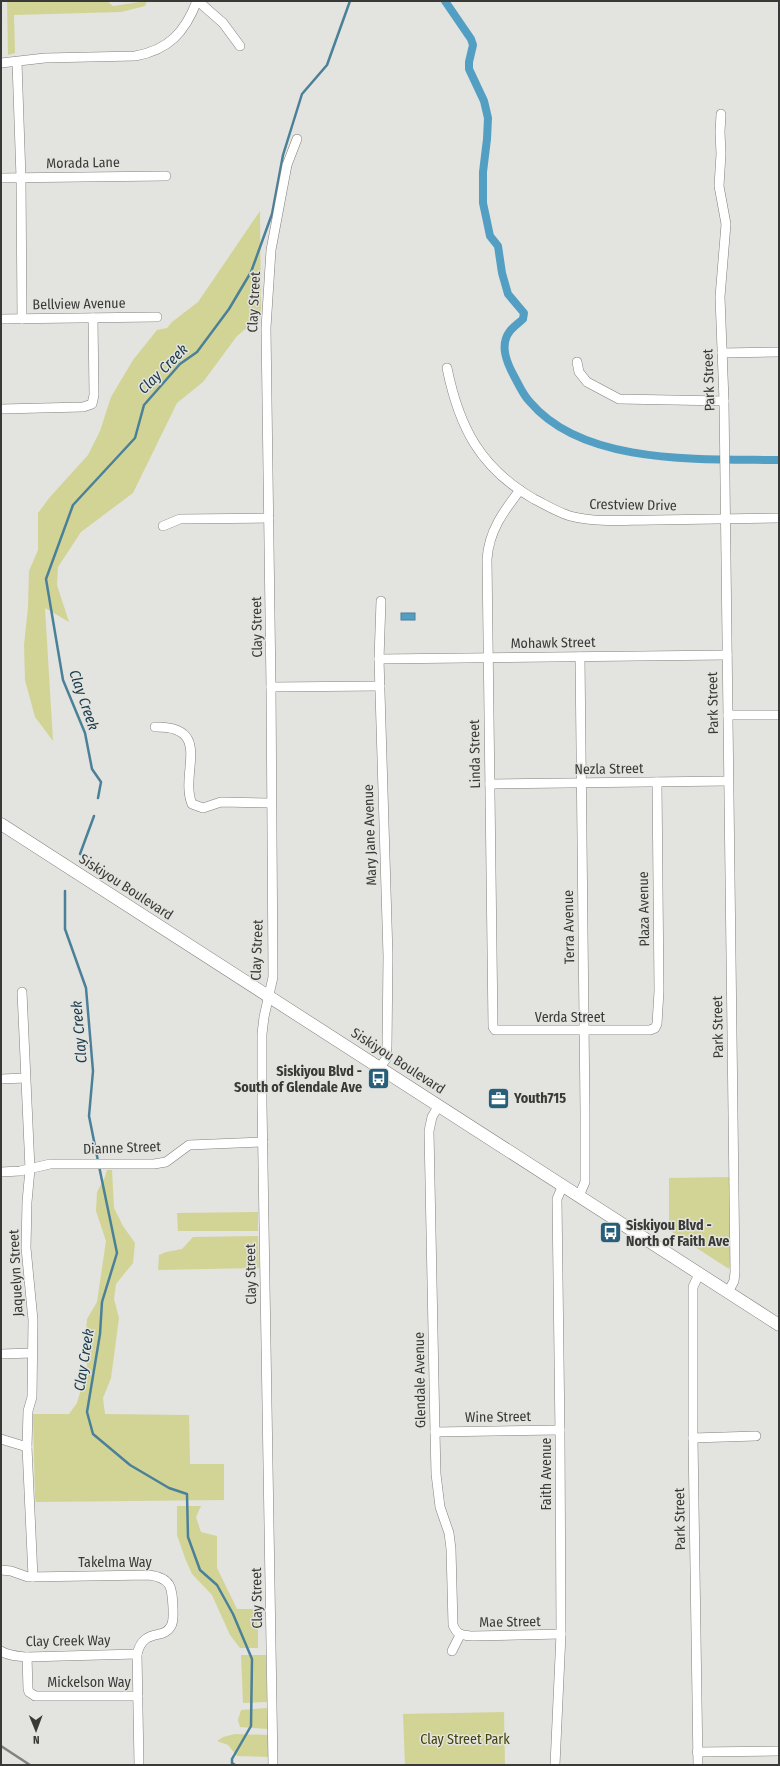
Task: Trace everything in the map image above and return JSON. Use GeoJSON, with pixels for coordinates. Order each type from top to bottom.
{"type":"FeatureCollection","features":[{"type":"Feature","properties":{"kind":"main road","name":"Siskiyou Boulevard"},"geometry":{"type":"LineString","coordinates":[[1,824],[779,1325]]}},
{"type":"Feature","properties":{"kind":"street"},"geometry":{"type":"LineString","coordinates":[[1,63],[45,58],[135,56],[146,54],[170,42],[180,33],[198,1],[223,23],[240,46]]}},
{"type":"Feature","properties":{"kind":"street"},"geometry":{"type":"LineString","coordinates":[[17,62],[21,178],[22,319]]}},
{"type":"Feature","properties":{"kind":"street","name":"Park Street"},"geometry":{"type":"LineString","coordinates":[[721,114],[719,186],[726,224],[720,297],[724,401],[735,1272],[734,1281],[728,1292]]}},
{"type":"Feature","properties":{"kind":"street","name":"Clay Street"},"geometry":{"type":"LineString","coordinates":[[273,1765],[262,1034],[268,996],[273,977],[266,328],[271,250],[287,165],[297,139]]}},
{"type":"Feature","properties":{"kind":"street","name":"Morada Lane"},"geometry":{"type":"LineString","coordinates":[[1,178],[166,176]]}},
{"type":"Feature","properties":{"kind":"street","name":"Bellview Avenue"},"geometry":{"type":"LineString","coordinates":[[1,319],[157,317]]}},
{"type":"Feature","properties":{"kind":"street"},"geometry":{"type":"LineString","coordinates":[[1,409],[83,407],[92,404],[94,394],[93,318]]}},
{"type":"Feature","properties":{"kind":"street"},"geometry":{"type":"LineString","coordinates":[[722,353],[779,352]]}},
{"type":"Feature","properties":{"kind":"street"},"geometry":{"type":"LineString","coordinates":[[577,362],[579,372],[587,382],[619,399],[724,401]]}},
{"type":"Feature","properties":{"kind":"street","name":"Crestview Drive"},"geometry":{"type":"LineString","coordinates":[[447,368],[456,408],[472,440],[494,469],[520,490],[554,510],[569,516],[602,521],[779,518]]}},
{"type":"Feature","properties":{"kind":"street","name":"Linda Street"},"geometry":{"type":"LineString","coordinates":[[493,1027],[488,546],[497,521],[520,490]]}},
{"type":"Feature","properties":{"kind":"street"},"geometry":{"type":"LineString","coordinates":[[163,526],[180,519],[269,518]]}},
{"type":"Feature","properties":{"kind":"street","name":"Mary Jane Avenue"},"geometry":{"type":"LineString","coordinates":[[380,1067],[386,1058],[387,1047],[388,956],[379,659],[381,601]]}},
{"type":"Feature","properties":{"kind":"street","name":"Mohawk Street"},"geometry":{"type":"LineString","coordinates":[[379,659],[727,655]]}},
{"type":"Feature","properties":{"kind":"street","name":"Terra Avenue"},"geometry":{"type":"LineString","coordinates":[[579,1196],[585,1182],[580,657]]}},
{"type":"Feature","properties":{"kind":"street"},"geometry":{"type":"LineString","coordinates":[[271,687],[380,686]]}},
{"type":"Feature","properties":{"kind":"street"},"geometry":{"type":"LineString","coordinates":[[728,715],[779,716]]}},
{"type":"Feature","properties":{"kind":"street"},"geometry":{"type":"LineString","coordinates":[[155,727],[166,727],[178,730],[189,741],[191,754],[188,794],[192,804],[203,808],[221,802],[271,803]]}},
{"type":"Feature","properties":{"kind":"street","name":"Nezla Street"},"geometry":{"type":"LineString","coordinates":[[490,784],[728,781]]}},
{"type":"Feature","properties":{"kind":"street","name":"Plaza Avenue"},"geometry":{"type":"LineString","coordinates":[[650,1030],[655,1028],[657,1024],[659,1008],[657,782]]}},
{"type":"Feature","properties":{"kind":"street","name":"Jaquelyn Street"},"geometry":{"type":"LineString","coordinates":[[22,992],[30,1169],[27,1202],[26,1248],[33,1320],[32,1397],[28,1411],[27,1447],[33,1577]]}},
{"type":"Feature","properties":{"kind":"street","name":"Verda Street"},"geometry":{"type":"LineString","coordinates":[[493,1027],[498,1032],[650,1030]]}},
{"type":"Feature","properties":{"kind":"street"},"geometry":{"type":"LineString","coordinates":[[1,1078],[25,1078]]}},
{"type":"Feature","properties":{"kind":"street","name":"Glendale Avenue"},"geometry":{"type":"LineString","coordinates":[[439,1105],[432,1117],[429,1131],[435,1432],[440,1507],[450,1533],[453,1625],[460,1635]]}},
{"type":"Feature","properties":{"kind":"street","name":"Dianne Street"},"geometry":{"type":"LineString","coordinates":[[1,1172],[60,1164],[154,1164],[166,1162],[189,1145],[263,1142]]}},
{"type":"Feature","properties":{"kind":"street","name":"Faith Avenue"},"geometry":{"type":"LineString","coordinates":[[555,1765],[561,1634],[557,1199],[563,1185]]}},
{"type":"Feature","properties":{"kind":"street","name":"Park Street"},"geometry":{"type":"LineString","coordinates":[[698,1765],[693,1438],[693,1287],[699,1274]]}},
{"type":"Feature","properties":{"kind":"street"},"geometry":{"type":"LineString","coordinates":[[1,1354],[32,1353]]}},
{"type":"Feature","properties":{"kind":"street","name":"Wine Street"},"geometry":{"type":"LineString","coordinates":[[435,1432],[560,1430]]}},
{"type":"Feature","properties":{"kind":"street"},"geometry":{"type":"LineString","coordinates":[[693,1438],[756,1436]]}},
{"type":"Feature","properties":{"kind":"street"},"geometry":{"type":"LineString","coordinates":[[1,1439],[27,1447]]}},
{"type":"Feature","properties":{"kind":"street","name":"Takelma Way"},"geometry":{"type":"LineString","coordinates":[[1,1570],[11,1571],[22,1576],[33,1577],[162,1577],[172,1588],[172,1626],[166,1632],[147,1637],[137,1654]]}},
{"type":"Feature","properties":{"kind":"street","name":"Mae Street"},"geometry":{"type":"LineString","coordinates":[[460,1635],[561,1634]]}},
{"type":"Feature","properties":{"kind":"street"},"geometry":{"type":"LineString","coordinates":[[452,1651],[460,1635]]}},
{"type":"Feature","properties":{"kind":"street","name":"Clay Creek Way"},"geometry":{"type":"LineString","coordinates":[[1,1651],[6,1654],[27,1657],[137,1654]]}},
{"type":"Feature","properties":{"kind":"street"},"geometry":{"type":"LineString","coordinates":[[137,1654],[139,1765]]}},
{"type":"Feature","properties":{"kind":"street","name":"Mickelson Way"},"geometry":{"type":"LineString","coordinates":[[27,1657],[28,1690],[35,1696],[138,1696]]}},
{"type":"Feature","properties":{"kind":"street"},"geometry":{"type":"LineString","coordinates":[[697,1752],[779,1751]]}},
{"type":"Feature","properties":{"kind":"green space"},"geometry":{"type":"Polygon","coordinates":[[[7,1],[107,1],[113,6],[147,1],[145,6],[121,12],[14,15],[15,53],[8,55],[7,1]]]}},
{"type":"Feature","properties":{"kind":"green space"},"geometry":{"type":"Polygon","coordinates":[[[260,211],[261,316],[237,336],[203,382],[177,403],[133,493],[81,532],[58,567],[57,585],[69,622],[45,608],[53,741],[35,717],[25,680],[24,645],[28,607],[29,571],[38,550],[38,513],[50,497],[88,455],[100,431],[111,397],[133,360],[157,330],[167,328],[172,322],[198,302],[260,211]]]}},
{"type":"Feature","properties":{"kind":"green space"},"geometry":{"type":"Polygon","coordinates":[[[107,1170],[112,1170],[114,1208],[123,1226],[135,1243],[133,1263],[116,1284],[114,1299],[119,1318],[111,1378],[103,1398],[105,1414],[189,1415],[190,1464],[224,1464],[224,1500],[36,1502],[33,1414],[69,1414],[77,1403],[87,1368],[85,1343],[87,1319],[97,1302],[106,1241],[96,1211],[97,1192],[107,1170]]]}},
{"type":"Feature","properties":{"kind":"green space"},"geometry":{"type":"Polygon","coordinates":[[[729,1177],[729,1269],[669,1230],[669,1178],[729,1177]]]}},
{"type":"Feature","properties":{"kind":"green space"},"geometry":{"type":"Polygon","coordinates":[[[258,1212],[258,1231],[178,1231],[177,1213],[258,1212]]]}},
{"type":"Feature","properties":{"kind":"green space"},"geometry":{"type":"Polygon","coordinates":[[[258,1236],[259,1268],[158,1270],[159,1255],[182,1249],[193,1237],[258,1236]]]}},
{"type":"Feature","properties":{"kind":"green space"},"geometry":{"type":"Polygon","coordinates":[[[177,1506],[201,1506],[196,1517],[201,1532],[217,1536],[217,1568],[237,1609],[253,1609],[258,1626],[258,1648],[240,1648],[230,1635],[212,1595],[192,1574],[177,1535],[177,1506]]]}},
{"type":"Feature","properties":{"kind":"green space"},"geometry":{"type":"Polygon","coordinates":[[[241,1655],[266,1655],[267,1702],[243,1703],[241,1655]]]}},
{"type":"Feature","properties":{"kind":"green space"},"geometry":{"type":"Polygon","coordinates":[[[267,1708],[268,1729],[240,1727],[238,1720],[241,1710],[267,1708]]]}},
{"type":"Feature","properties":{"kind":"green space","name":"Clay Street Park"},"geometry":{"type":"Polygon","coordinates":[[[504,1712],[505,1765],[405,1765],[403,1714],[504,1712]]]}},
{"type":"Feature","properties":{"kind":"green space"},"geometry":{"type":"Polygon","coordinates":[[[235,1734],[268,1735],[268,1757],[237,1756],[228,1745],[217,1741],[223,1737],[235,1734]]]}},
{"type":"Feature","properties":{"kind":"water"},"geometry":{"type":"Polygon","coordinates":[[[401,613],[415,613],[415,620],[401,620],[401,613]]]}},
{"type":"Feature","properties":{"kind":"waterway","name":"Clay Creek"},"geometry":{"type":"LineString","coordinates":[[98,798],[101,782],[92,769],[85,733],[63,680],[46,579],[73,505],[135,438],[144,405],[180,364],[197,352],[229,309],[251,272],[272,214],[283,155],[302,94],[327,65],[350,1]]}},
{"type":"Feature","properties":{"kind":"waterway"},"geometry":{"type":"LineString","coordinates":[[445,1],[471,39],[473,45],[469,69],[484,101],[488,118],[483,172],[483,203],[490,236],[498,246],[502,273],[508,294],[524,313],[523,319],[507,336],[505,342],[505,354],[525,396],[553,423],[581,438],[612,448],[646,455],[681,458],[716,460],[779,460]]}},
{"type":"Feature","properties":{"kind":"waterway","name":"Clay Creek"},"geometry":{"type":"LineString","coordinates":[[80,854],[94,816]]}},
{"type":"Feature","properties":{"kind":"waterway","name":"Clay Creek"},"geometry":{"type":"LineString","coordinates":[[65,891],[65,929],[86,988],[93,1071],[89,1116],[98,1161]]}},
{"type":"Feature","properties":{"kind":"waterway","name":"Clay Creek"},"geometry":{"type":"LineString","coordinates":[[99,1166],[117,1253],[102,1302],[100,1334],[87,1412],[93,1434],[130,1465],[169,1488],[187,1494],[188,1537],[200,1570],[217,1585],[233,1614],[252,1659],[251,1726],[232,1759],[232,1763],[235,1765]]}},
{"type":"Feature","properties":{"kind":"railway"},"geometry":{"type":"LineString","coordinates":[[1,1746],[30,1765]]}},
{"type":"Feature","properties":{"kind":"place","name":"Siskiyou Blvd - South of Glendale Ave"},"geometry":{"type":"Point","coordinates":[378,1079]}},
{"type":"Feature","properties":{"kind":"place","name":"Youth715"},"geometry":{"type":"Point","coordinates":[499,1098]}},
{"type":"Feature","properties":{"kind":"place","name":"Siskiyou Blvd - North of Faith Ave"},"geometry":{"type":"Point","coordinates":[610,1233]}}]}
